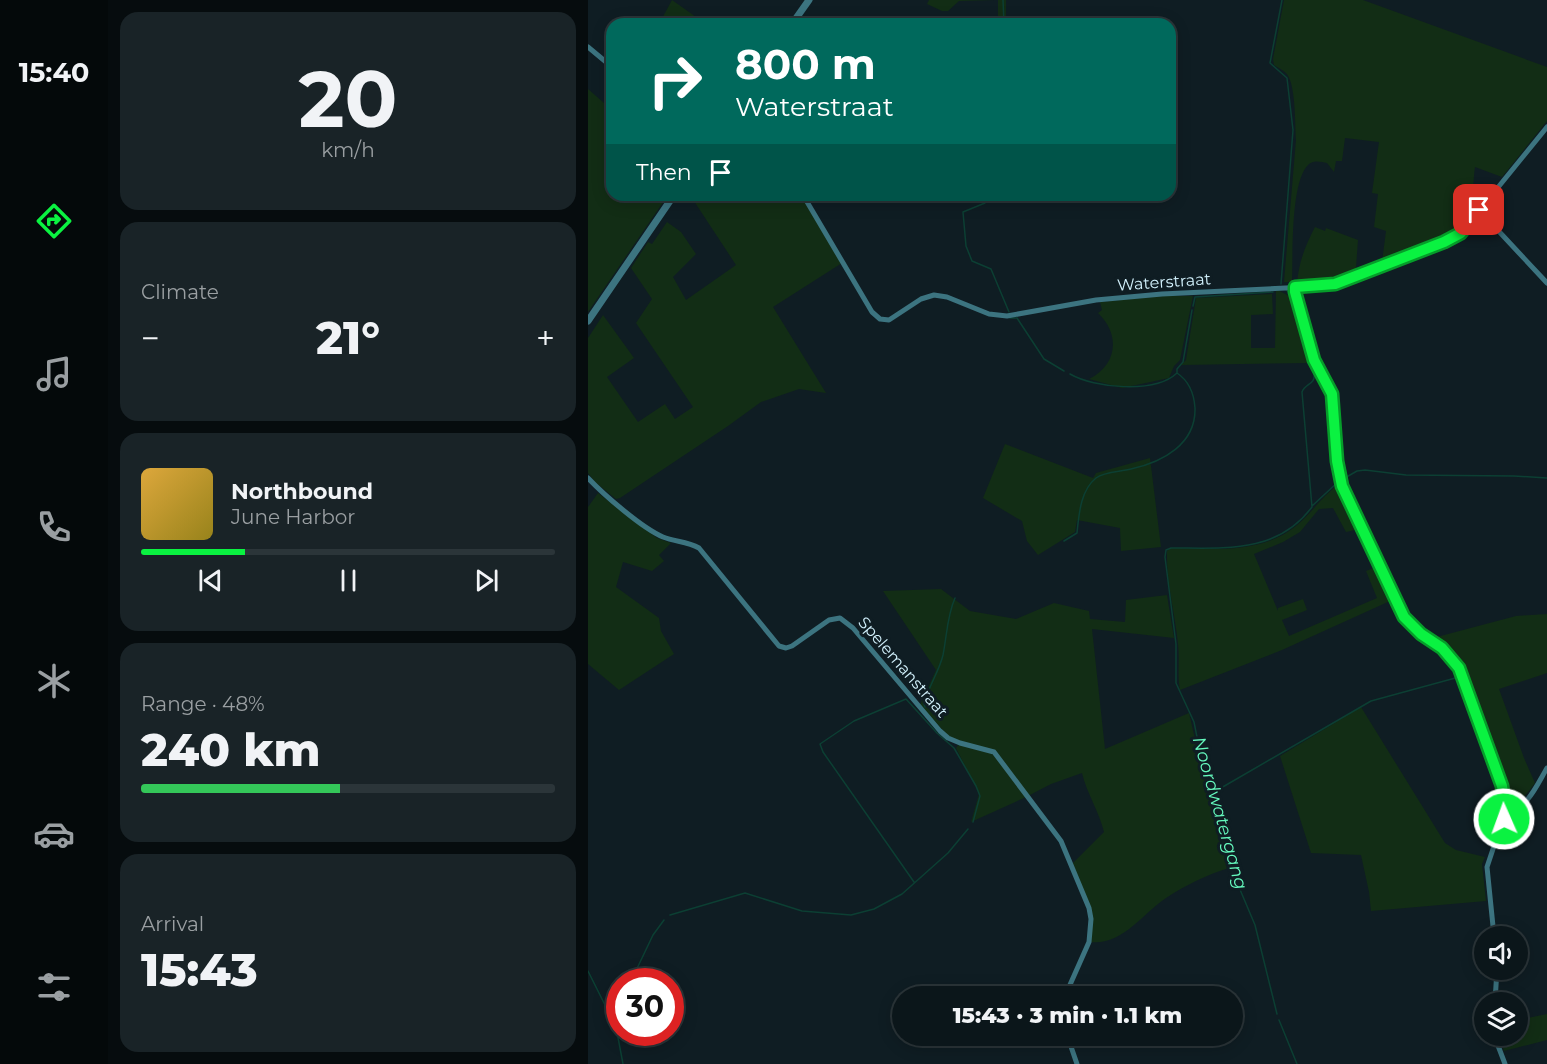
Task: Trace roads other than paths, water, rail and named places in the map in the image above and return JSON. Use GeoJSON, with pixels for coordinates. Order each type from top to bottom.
{"type":"FeatureCollection","features":[{"type":"Feature","properties":{"kind":"street"},"geometry":{"type":"LineString","coordinates":[[796,18],[809,0]]}},
{"type":"Feature","properties":{"kind":"street"},"geometry":{"type":"LineString","coordinates":[[588,47],[606,62]]}},
{"type":"Feature","properties":{"kind":"street","name":"Waterstraat"},"geometry":{"type":"LineString","coordinates":[[807,201],[872,312],[877,318],[883,320],[891,319],[921,299],[934,295],[947,297],[989,314],[1007,316],[1096,300],[1335,284],[1444,242],[1461,233],[1547,127]]}},
{"type":"Feature","properties":{"kind":"street"},"geometry":{"type":"LineString","coordinates":[[588,321],[670,201]]}},
{"type":"Feature","properties":{"kind":"street"},"geometry":{"type":"LineString","coordinates":[[1479,210],[1547,283]]}},
{"type":"Feature","properties":{"kind":"street"},"geometry":{"type":"LineString","coordinates":[[1295,287],[1314,360],[1332,394],[1337,461],[1342,486],[1404,617],[1421,634],[1442,648],[1459,668],[1502,786],[1505,813],[1487,867],[1493,926]]}},
{"type":"Feature","properties":{"kind":"street","name":"Spelemanstraat"},"geometry":{"type":"LineString","coordinates":[[588,478],[626,512],[660,536],[693,544],[699,548],[779,646],[786,648],[792,646],[829,620],[840,618],[853,628],[948,738],[994,752],[1061,842],[1089,908],[1091,926],[1089,942],[1068,986]]}},
{"type":"Feature","properties":{"kind":"street"},"geometry":{"type":"LineString","coordinates":[[1505,813],[1516,810],[1522,805],[1533,792],[1547,768]]}},
{"type":"Feature","properties":{"kind":"street"},"geometry":{"type":"LineString","coordinates":[[1071,1046],[1077,1064]]}},
{"type":"Feature","properties":{"kind":"street"},"geometry":{"type":"LineString","coordinates":[[1498,1046],[1505,1064]]}},
{"type":"Feature","properties":{"kind":"waterway"},"geometry":{"type":"LineString","coordinates":[[1003,0],[1004,18]]}},
{"type":"Feature","properties":{"kind":"waterway"},"geometry":{"type":"LineString","coordinates":[[1281,284],[1293,130],[1287,78],[1270,63],[1282,0]]}},
{"type":"Feature","properties":{"kind":"waterway"},"geometry":{"type":"LineString","coordinates":[[985,201],[963,212],[966,246],[972,261],[991,269],[1009,312]]}},
{"type":"Feature","properties":{"kind":"waterway","name":"Noordwatergang"},"geometry":{"type":"LineString","coordinates":[[1286,290],[1291,294],[1313,368]]}},
{"type":"Feature","properties":{"kind":"waterway"},"geometry":{"type":"LineString","coordinates":[[1193,306],[1195,297],[1273,292]]}},
{"type":"Feature","properties":{"kind":"waterway"},"geometry":{"type":"LineString","coordinates":[[1070,374],[1094,383],[1124,387],[1154,384],[1167,380],[1177,373],[1177,369],[1183,362],[1192,310]]}},
{"type":"Feature","properties":{"kind":"waterway"},"geometry":{"type":"LineString","coordinates":[[1010,318],[1017,318],[1044,359],[1064,371]]}},
{"type":"Feature","properties":{"kind":"waterway"},"geometry":{"type":"LineString","coordinates":[[1064,541],[1077,533],[1083,496],[1096,478],[1155,462],[1184,441],[1194,421],[1195,408],[1190,388],[1177,373]]}},
{"type":"Feature","properties":{"kind":"waterway","name":"Noordwatergang"},"geometry":{"type":"LineString","coordinates":[[1277,1014],[1255,925],[1233,873],[1222,813],[1199,747],[1194,722],[1176,683],[1176,644],[1165,557],[1166,550],[1171,548],[1230,547],[1266,541],[1283,533],[1298,522],[1312,507],[1302,392],[1312,382],[1314,373]]}},
{"type":"Feature","properties":{"kind":"waterway"},"geometry":{"type":"LineString","coordinates":[[1343,479],[1357,471],[1365,470],[1406,475],[1547,478]]}},
{"type":"Feature","properties":{"kind":"waterway"},"geometry":{"type":"LineString","coordinates":[[1312,506],[1338,482]]}},
{"type":"Feature","properties":{"kind":"waterway"},"geometry":{"type":"LineString","coordinates":[[925,707],[926,698],[943,655],[955,598]]}},
{"type":"Feature","properties":{"kind":"waterway"},"geometry":{"type":"LineString","coordinates":[[1221,788],[1371,701],[1459,677]]}},
{"type":"Feature","properties":{"kind":"waterway"},"geometry":{"type":"LineString","coordinates":[[914,882],[823,752],[820,744],[854,721],[906,699],[954,748],[976,786],[980,796],[973,822]]}},
{"type":"Feature","properties":{"kind":"waterway"},"geometry":{"type":"LineString","coordinates":[[670,915],[745,893],[802,911],[851,915],[874,909],[902,894],[948,853],[968,829]]}},
{"type":"Feature","properties":{"kind":"waterway"},"geometry":{"type":"LineString","coordinates":[[637,968],[653,935],[664,920]]}},
{"type":"Feature","properties":{"kind":"waterway"},"geometry":{"type":"LineString","coordinates":[[588,971],[616,1027],[623,1064]]}},
{"type":"Feature","properties":{"kind":"waterway","name":"Noordwatergang"},"geometry":{"type":"LineString","coordinates":[[1279,1020],[1297,1064]]}}]}
